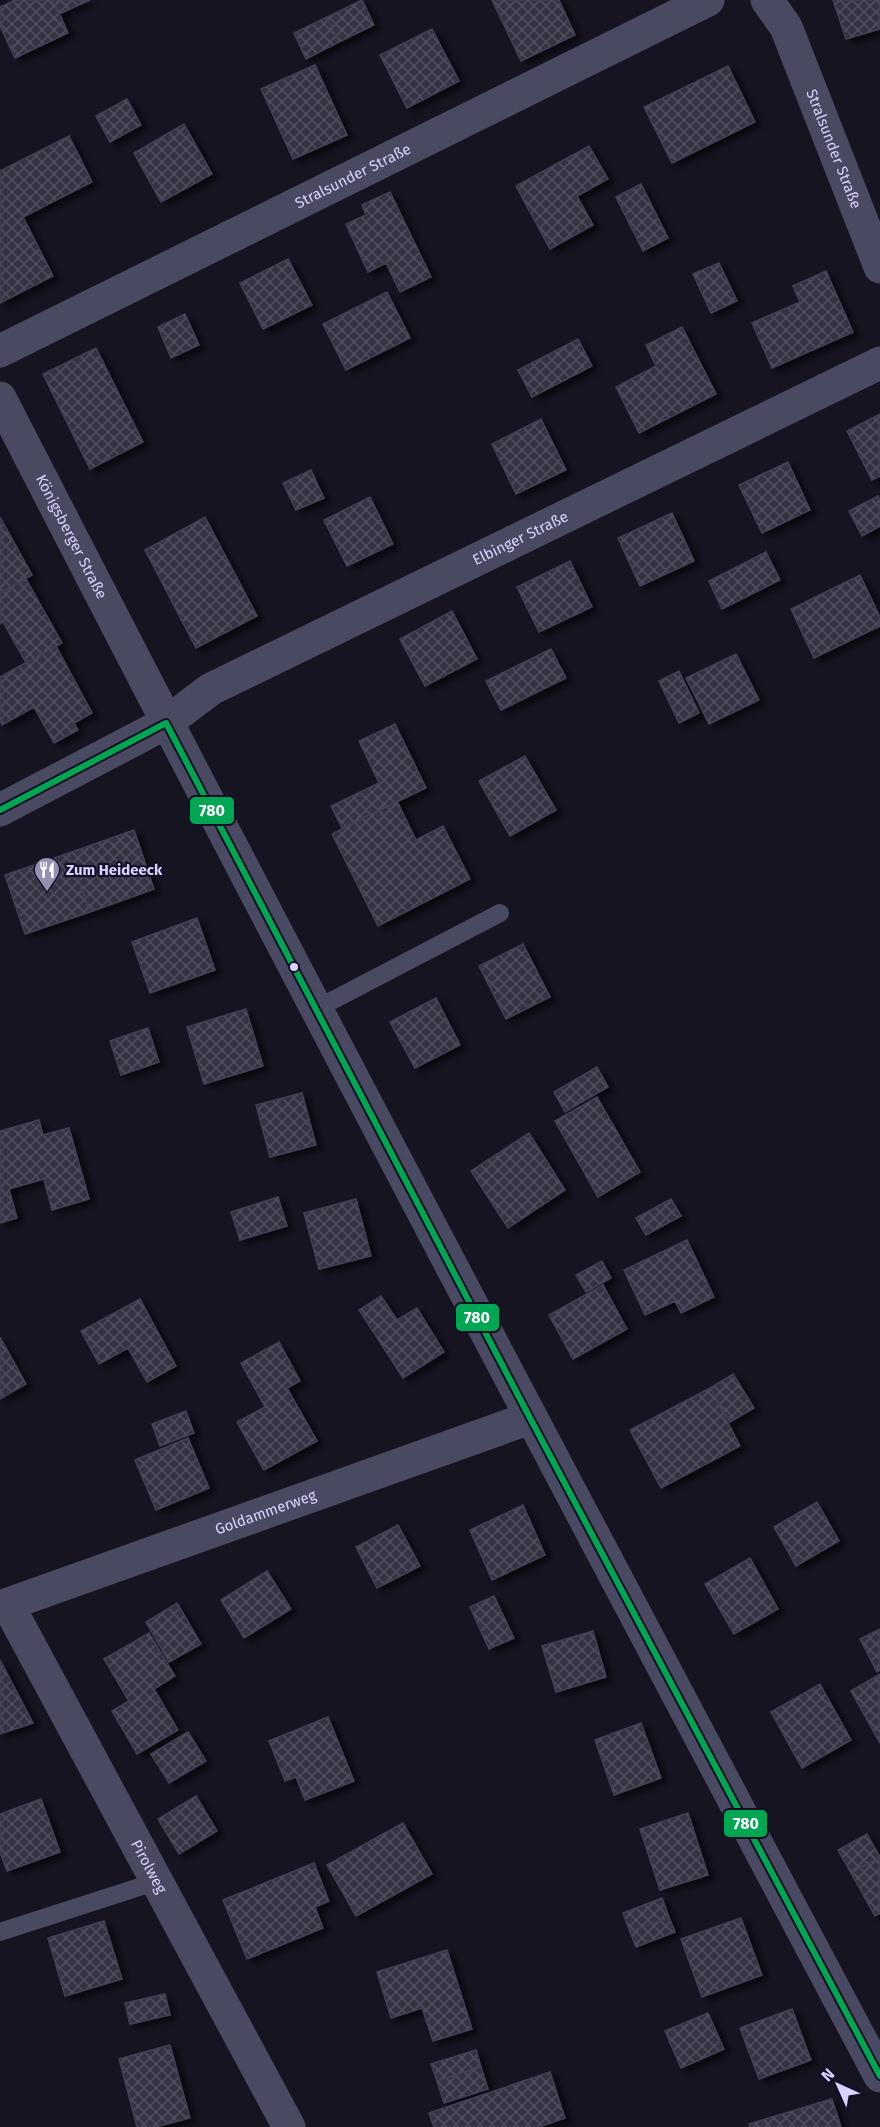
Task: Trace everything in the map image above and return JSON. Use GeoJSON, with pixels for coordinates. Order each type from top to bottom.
{"type":"FeatureCollection","features":[{"type":"Feature","properties":{"kind":"street","name":"Stralsunder Straße"},"geometry":{"type":"LineString","coordinates":[[0,351],[708,0]]}},
{"type":"Feature","properties":{"kind":"street","name":"Stralsunder Straße"},"geometry":{"type":"LineString","coordinates":[[767,0],[786,27],[880,267]]}},
{"type":"Feature","properties":{"kind":"street","name":"Elbinger Straße"},"geometry":{"type":"LineString","coordinates":[[0,810],[166,723],[211,689],[880,363]]}},
{"type":"Feature","properties":{"kind":"street","name":"Königsberger Straße"},"geometry":{"type":"LineString","coordinates":[[0,398],[166,723],[530,1418],[880,2076]]}},
{"type":"Feature","properties":{"kind":"street","name":"Goldammerweg"},"geometry":{"type":"LineString","coordinates":[[4,1606],[530,1418]]}},
{"type":"Feature","properties":{"kind":"street","name":"Pirolweg"},"geometry":{"type":"LineString","coordinates":[[4,1606],[158,1881],[287,2126]]}},
{"type":"Feature","properties":{"kind":"lane"},"geometry":{"type":"LineString","coordinates":[[316,1009],[500,913]]}},
{"type":"Feature","properties":{"kind":"lane"},"geometry":{"type":"LineString","coordinates":[[0,1932],[158,1881]]}},
{"type":"Feature","properties":{"kind":"building"},"geometry":{"type":"Polygon","coordinates":[[[15,0],[53,0],[68,33],[15,58],[0,26],[0,7],[15,0]]]}},
{"type":"Feature","properties":{"kind":"building"},"geometry":{"type":"Polygon","coordinates":[[[53,0],[90,0],[59,14],[53,0]]]}},
{"type":"Feature","properties":{"kind":"building"},"geometry":{"type":"Polygon","coordinates":[[[362,0],[374,25],[339,42],[327,17],[362,0]]]}},
{"type":"Feature","properties":{"kind":"building"},"geometry":{"type":"Polygon","coordinates":[[[492,0],[559,0],[575,35],[521,61],[492,0]]]}},
{"type":"Feature","properties":{"kind":"building"},"geometry":{"type":"Polygon","coordinates":[[[833,0],[880,0],[880,29],[846,39],[833,0]]]}},
{"type":"Feature","properties":{"kind":"building"},"geometry":{"type":"Polygon","coordinates":[[[327,17],[339,42],[306,59],[294,33],[327,17]]]}},
{"type":"Feature","properties":{"kind":"building"},"geometry":{"type":"Polygon","coordinates":[[[432,29],[459,81],[407,108],[380,55],[432,29]]]}},
{"type":"Feature","properties":{"kind":"building"},"geometry":{"type":"Polygon","coordinates":[[[315,65],[347,135],[293,159],[261,89],[315,65]]]}},
{"type":"Feature","properties":{"kind":"building"},"geometry":{"type":"Polygon","coordinates":[[[728,66],[755,122],[672,163],[644,107],[728,66]]]}},
{"type":"Feature","properties":{"kind":"building"},"geometry":{"type":"Polygon","coordinates":[[[127,99],[141,125],[110,142],[96,116],[127,99]]]}},
{"type":"Feature","properties":{"kind":"building"},"geometry":{"type":"Polygon","coordinates":[[[184,124],[212,174],[161,202],[134,153],[184,124]]]}},
{"type":"Feature","properties":{"kind":"building"},"geometry":{"type":"Polygon","coordinates":[[[69,136],[92,182],[23,217],[53,276],[0,303],[0,171],[69,136]]]}},
{"type":"Feature","properties":{"kind":"building"},"geometry":{"type":"Polygon","coordinates":[[[589,146],[608,179],[577,196],[593,225],[550,249],[516,186],[589,146]]]}},
{"type":"Feature","properties":{"kind":"building"},"geometry":{"type":"Polygon","coordinates":[[[641,184],[668,238],[643,251],[616,197],[641,184]]]}},
{"type":"Feature","properties":{"kind":"building"},"geometry":{"type":"Polygon","coordinates":[[[390,192],[431,277],[400,292],[386,263],[368,272],[346,224],[366,215],[362,205],[390,192]]]}},
{"type":"Feature","properties":{"kind":"building"},"geometry":{"type":"Polygon","coordinates":[[[288,259],[312,305],[263,329],[240,283],[288,259]]]}},
{"type":"Feature","properties":{"kind":"building"},"geometry":{"type":"Polygon","coordinates":[[[719,263],[737,301],[711,313],[693,274],[719,263]]]}},
{"type":"Feature","properties":{"kind":"building"},"geometry":{"type":"Polygon","coordinates":[[[826,271],[853,332],[772,368],[752,323],[800,302],[793,286],[826,271]]]}},
{"type":"Feature","properties":{"kind":"building"},"geometry":{"type":"Polygon","coordinates":[[[387,292],[410,338],[346,370],[323,324],[387,292]]]}},
{"type":"Feature","properties":{"kind":"building"},"geometry":{"type":"Polygon","coordinates":[[[185,314],[199,345],[171,358],[158,327],[185,314]]]}},
{"type":"Feature","properties":{"kind":"building"},"geometry":{"type":"Polygon","coordinates":[[[682,327],[716,394],[639,433],[616,387],[656,366],[646,345],[682,327]]]}},
{"type":"Feature","properties":{"kind":"building"},"geometry":{"type":"Polygon","coordinates":[[[578,339],[592,366],[532,397],[518,370],[578,339]]]}},
{"type":"Feature","properties":{"kind":"building"},"geometry":{"type":"Polygon","coordinates":[[[96,348],[143,442],[90,469],[43,374],[96,348]]]}},
{"type":"Feature","properties":{"kind":"building"},"geometry":{"type":"Polygon","coordinates":[[[880,414],[880,476],[872,480],[847,431],[880,414]]]}},
{"type":"Feature","properties":{"kind":"building"},"geometry":{"type":"Polygon","coordinates":[[[541,419],[566,470],[516,494],[492,444],[541,419]]]}},
{"type":"Feature","properties":{"kind":"building"},"geometry":{"type":"Polygon","coordinates":[[[788,462],[810,510],[762,533],[739,485],[788,462]]]}},
{"type":"Feature","properties":{"kind":"building"},"geometry":{"type":"Polygon","coordinates":[[[311,470],[324,498],[296,510],[283,483],[311,470]]]}},
{"type":"Feature","properties":{"kind":"building"},"geometry":{"type":"Polygon","coordinates":[[[878,496],[880,526],[862,536],[849,511],[878,496]]]}},
{"type":"Feature","properties":{"kind":"building"},"geometry":{"type":"Polygon","coordinates":[[[370,497],[393,544],[347,566],[324,520],[370,497]]]}},
{"type":"Feature","properties":{"kind":"building"},"geometry":{"type":"Polygon","coordinates":[[[672,513],[694,561],[640,586],[618,538],[672,513]]]}},
{"type":"Feature","properties":{"kind":"building"},"geometry":{"type":"Polygon","coordinates":[[[0,517],[32,575],[0,593],[0,517]]]}},
{"type":"Feature","properties":{"kind":"building"},"geometry":{"type":"Polygon","coordinates":[[[205,517],[257,616],[196,648],[145,550],[205,517]]]}},
{"type":"Feature","properties":{"kind":"building"},"geometry":{"type":"Polygon","coordinates":[[[766,552],[780,580],[722,609],[709,581],[766,552]]]}},
{"type":"Feature","properties":{"kind":"building"},"geometry":{"type":"Polygon","coordinates":[[[570,561],[592,607],[539,632],[517,587],[570,561]]]}},
{"type":"Feature","properties":{"kind":"building"},"geometry":{"type":"Polygon","coordinates":[[[860,575],[880,617],[880,626],[814,658],[791,609],[860,575]]]}},
{"type":"Feature","properties":{"kind":"building"},"geometry":{"type":"Polygon","coordinates":[[[26,579],[62,643],[26,663],[3,622],[0,624],[0,593],[26,579]]]}},
{"type":"Feature","properties":{"kind":"building"},"geometry":{"type":"Polygon","coordinates":[[[452,611],[477,659],[425,686],[400,639],[452,611]]]}},
{"type":"Feature","properties":{"kind":"building"},"geometry":{"type":"Polygon","coordinates":[[[56,646],[92,713],[74,723],[78,730],[54,743],[34,707],[2,725],[0,677],[56,646]]]}},
{"type":"Feature","properties":{"kind":"building"},"geometry":{"type":"Polygon","coordinates":[[[551,649],[566,678],[501,710],[486,681],[551,649]]]}},
{"type":"Feature","properties":{"kind":"building"},"geometry":{"type":"Polygon","coordinates":[[[736,654],[759,700],[709,724],[686,678],[736,654]]]}},
{"type":"Feature","properties":{"kind":"building"},"geometry":{"type":"Polygon","coordinates":[[[679,671],[699,713],[679,723],[659,681],[679,671]]]}},
{"type":"Feature","properties":{"kind":"building"},"geometry":{"type":"Polygon","coordinates":[[[395,724],[426,788],[342,828],[331,806],[379,783],[359,741],[395,724]]]}},
{"type":"Feature","properties":{"kind":"building"},"geometry":{"type":"Polygon","coordinates":[[[525,756],[556,810],[510,836],[479,781],[525,756]]]}},
{"type":"Feature","properties":{"kind":"building"},"geometry":{"type":"Polygon","coordinates":[[[397,801],[416,840],[443,826],[470,879],[378,926],[332,834],[397,801]]]}},
{"type":"Feature","properties":{"kind":"building"},"geometry":{"type":"Polygon","coordinates":[[[134,830],[154,889],[90,912],[69,853],[134,830]]]}},
{"type":"Feature","properties":{"kind":"building","name":"Zum Heideeck"},"geometry":{"type":"Polygon","coordinates":[[[69,853],[90,912],[25,934],[5,875],[69,853]]]}},
{"type":"Feature","properties":{"kind":"building"},"geometry":{"type":"Polygon","coordinates":[[[197,918],[215,970],[150,993],[132,942],[197,918]]]}},
{"type":"Feature","properties":{"kind":"building"},"geometry":{"type":"Polygon","coordinates":[[[523,944],[550,997],[506,1019],[479,966],[523,944]]]}},
{"type":"Feature","properties":{"kind":"building"},"geometry":{"type":"Polygon","coordinates":[[[436,998],[460,1045],[415,1068],[390,1022],[436,998]]]}},
{"type":"Feature","properties":{"kind":"building"},"geometry":{"type":"Polygon","coordinates":[[[246,1009],[263,1066],[204,1084],[187,1027],[246,1009]]]}},
{"type":"Feature","properties":{"kind":"building"},"geometry":{"type":"Polygon","coordinates":[[[148,1028],[159,1062],[121,1075],[110,1041],[148,1028]]]}},
{"type":"Feature","properties":{"kind":"building"},"geometry":{"type":"Polygon","coordinates":[[[597,1067],[608,1087],[565,1112],[554,1092],[597,1067]]]}},
{"type":"Feature","properties":{"kind":"building"},"geometry":{"type":"Polygon","coordinates":[[[302,1093],[316,1145],[270,1157],[256,1105],[302,1093]]]}},
{"type":"Feature","properties":{"kind":"building"},"geometry":{"type":"Polygon","coordinates":[[[597,1097],[640,1172],[598,1197],[555,1121],[597,1097]]]}},
{"type":"Feature","properties":{"kind":"building"},"geometry":{"type":"Polygon","coordinates":[[[39,1120],[43,1135],[69,1128],[89,1199],[52,1210],[44,1179],[9,1189],[17,1218],[0,1223],[0,1131],[39,1120]]]}},
{"type":"Feature","properties":{"kind":"building"},"geometry":{"type":"Polygon","coordinates":[[[529,1133],[565,1190],[508,1228],[471,1171],[529,1133]]]}},
{"type":"Feature","properties":{"kind":"building"},"geometry":{"type":"Polygon","coordinates":[[[278,1197],[287,1226],[240,1240],[231,1212],[278,1197]]]}},
{"type":"Feature","properties":{"kind":"building"},"geometry":{"type":"Polygon","coordinates":[[[356,1199],[371,1256],[319,1269],[304,1213],[356,1199]]]}},
{"type":"Feature","properties":{"kind":"building"},"geometry":{"type":"Polygon","coordinates":[[[671,1199],[681,1216],[646,1235],[636,1218],[671,1199]]]}},
{"type":"Feature","properties":{"kind":"building"},"geometry":{"type":"Polygon","coordinates":[[[687,1240],[714,1297],[681,1313],[675,1301],[645,1315],[624,1270],[687,1240]]]}},
{"type":"Feature","properties":{"kind":"building"},"geometry":{"type":"Polygon","coordinates":[[[602,1261],[611,1278],[586,1292],[576,1275],[602,1261]]]}},
{"type":"Feature","properties":{"kind":"building"},"geometry":{"type":"Polygon","coordinates":[[[603,1285],[627,1329],[573,1359],[549,1315],[603,1285]]]}},
{"type":"Feature","properties":{"kind":"building"},"geometry":{"type":"Polygon","coordinates":[[[381,1296],[397,1320],[417,1308],[444,1352],[403,1378],[359,1310],[381,1296]]]}},
{"type":"Feature","properties":{"kind":"building"},"geometry":{"type":"Polygon","coordinates":[[[140,1299],[176,1366],[147,1382],[128,1348],[99,1364],[81,1331],[140,1299]]]}},
{"type":"Feature","properties":{"kind":"building"},"geometry":{"type":"Polygon","coordinates":[[[0,1337],[26,1384],[0,1399],[0,1337]]]}},
{"type":"Feature","properties":{"kind":"building"},"geometry":{"type":"Polygon","coordinates":[[[279,1342],[300,1381],[287,1388],[317,1441],[264,1470],[237,1422],[265,1407],[241,1363],[279,1342]]]}},
{"type":"Feature","properties":{"kind":"building"},"geometry":{"type":"Polygon","coordinates":[[[733,1374],[754,1408],[730,1422],[710,1388],[733,1374]]]}},
{"type":"Feature","properties":{"kind":"building"},"geometry":{"type":"Polygon","coordinates":[[[710,1388],[740,1446],[661,1488],[630,1430],[710,1388]]]}},
{"type":"Feature","properties":{"kind":"building"},"geometry":{"type":"Polygon","coordinates":[[[186,1411],[194,1433],[160,1446],[152,1424],[186,1411]]]}},
{"type":"Feature","properties":{"kind":"building"},"geometry":{"type":"Polygon","coordinates":[[[188,1438],[209,1488],[156,1510],[135,1460],[188,1438]]]}},
{"type":"Feature","properties":{"kind":"building"},"geometry":{"type":"Polygon","coordinates":[[[817,1502],[839,1541],[796,1566],[774,1527],[817,1502]]]}},
{"type":"Feature","properties":{"kind":"building"},"geometry":{"type":"Polygon","coordinates":[[[523,1505],[545,1555],[492,1580],[470,1530],[523,1505]]]}},
{"type":"Feature","properties":{"kind":"building"},"geometry":{"type":"Polygon","coordinates":[[[398,1525],[420,1566],[377,1588],[356,1547],[398,1525]]]}},
{"type":"Feature","properties":{"kind":"building"},"geometry":{"type":"Polygon","coordinates":[[[750,1558],[778,1609],[734,1634],[705,1584],[750,1558]]]}},
{"type":"Feature","properties":{"kind":"building"},"geometry":{"type":"Polygon","coordinates":[[[267,1571],[291,1609],[244,1638],[221,1600],[267,1571]]]}},
{"type":"Feature","properties":{"kind":"building"},"geometry":{"type":"Polygon","coordinates":[[[494,1596],[514,1638],[489,1649],[470,1607],[494,1596]]]}},
{"type":"Feature","properties":{"kind":"building"},"geometry":{"type":"Polygon","coordinates":[[[177,1603],[201,1644],[169,1662],[146,1622],[177,1603]]]}},
{"type":"Feature","properties":{"kind":"building"},"geometry":{"type":"Polygon","coordinates":[[[880,1629],[880,1670],[877,1672],[860,1639],[880,1629]]]}},
{"type":"Feature","properties":{"kind":"building"},"geometry":{"type":"Polygon","coordinates":[[[593,1631],[606,1677],[556,1692],[542,1646],[593,1631]]]}},
{"type":"Feature","properties":{"kind":"building"},"geometry":{"type":"Polygon","coordinates":[[[149,1633],[175,1676],[154,1689],[178,1730],[137,1754],[112,1711],[129,1701],[104,1659],[149,1633]]]}},
{"type":"Feature","properties":{"kind":"building"},"geometry":{"type":"Polygon","coordinates":[[[0,1660],[33,1723],[0,1734],[0,1660]]]}},
{"type":"Feature","properties":{"kind":"building"},"geometry":{"type":"Polygon","coordinates":[[[880,1674],[880,1743],[851,1691],[880,1674]]]}},
{"type":"Feature","properties":{"kind":"building"},"geometry":{"type":"Polygon","coordinates":[[[820,1684],[851,1740],[802,1768],[771,1712],[820,1684]]]}},
{"type":"Feature","properties":{"kind":"building"},"geometry":{"type":"Polygon","coordinates":[[[328,1717],[354,1781],[305,1800],[296,1777],[285,1781],[269,1741],[328,1717]]]}},
{"type":"Feature","properties":{"kind":"building"},"geometry":{"type":"Polygon","coordinates":[[[641,1723],[661,1778],[614,1795],[595,1740],[641,1723]]]}},
{"type":"Feature","properties":{"kind":"building"},"geometry":{"type":"Polygon","coordinates":[[[188,1732],[206,1761],[169,1783],[151,1754],[188,1732]]]}},
{"type":"Feature","properties":{"kind":"building"},"geometry":{"type":"Polygon","coordinates":[[[196,1796],[217,1831],[179,1854],[158,1819],[196,1796]]]}},
{"type":"Feature","properties":{"kind":"building"},"geometry":{"type":"Polygon","coordinates":[[[41,1799],[60,1852],[7,1871],[0,1852],[0,1814],[41,1799]]]}},
{"type":"Feature","properties":{"kind":"building"},"geometry":{"type":"Polygon","coordinates":[[[688,1813],[708,1875],[660,1890],[640,1829],[688,1813]]]}},
{"type":"Feature","properties":{"kind":"building"},"geometry":{"type":"Polygon","coordinates":[[[403,1823],[432,1874],[356,1916],[327,1865],[403,1823]]]}},
{"type":"Feature","properties":{"kind":"building"},"geometry":{"type":"Polygon","coordinates":[[[867,1834],[880,1857],[851,1873],[838,1850],[867,1834]]]}},
{"type":"Feature","properties":{"kind":"building"},"geometry":{"type":"Polygon","coordinates":[[[880,1857],[880,1913],[875,1916],[851,1873],[880,1857]]]}},
{"type":"Feature","properties":{"kind":"building"},"geometry":{"type":"Polygon","coordinates":[[[314,1863],[329,1901],[315,1907],[323,1928],[247,1959],[223,1900],[314,1863]]]}},
{"type":"Feature","properties":{"kind":"building"},"geometry":{"type":"Polygon","coordinates":[[[662,1898],[669,1917],[630,1932],[623,1913],[662,1898]]]}},
{"type":"Feature","properties":{"kind":"building"},"geometry":{"type":"Polygon","coordinates":[[[669,1917],[675,1932],[636,1947],[630,1932],[669,1917]]]}},
{"type":"Feature","properties":{"kind":"building"},"geometry":{"type":"Polygon","coordinates":[[[741,1918],[762,1975],[702,1997],[681,1939],[741,1918]]]}},
{"type":"Feature","properties":{"kind":"building"},"geometry":{"type":"Polygon","coordinates":[[[104,1921],[122,1979],[65,1996],[48,1938],[104,1921]]]}},
{"type":"Feature","properties":{"kind":"building"},"geometry":{"type":"Polygon","coordinates":[[[447,1950],[472,2029],[433,2041],[422,2008],[391,2018],[377,1972],[447,1950]]]}},
{"type":"Feature","properties":{"kind":"building"},"geometry":{"type":"Polygon","coordinates":[[[165,1994],[170,2015],[130,2024],[125,2003],[165,1994]]]}},
{"type":"Feature","properties":{"kind":"building"},"geometry":{"type":"Polygon","coordinates":[[[792,2009],[811,2060],[759,2079],[740,2028],[792,2009]]]}},
{"type":"Feature","properties":{"kind":"building"},"geometry":{"type":"Polygon","coordinates":[[[708,2013],[724,2049],[681,2068],[665,2031],[708,2013]]]}},
{"type":"Feature","properties":{"kind":"building"},"geometry":{"type":"Polygon","coordinates":[[[170,2045],[190,2118],[156,2127],[137,2127],[119,2059],[170,2045]]]}},
{"type":"Feature","properties":{"kind":"building"},"geometry":{"type":"Polygon","coordinates":[[[476,2050],[481,2067],[437,2081],[431,2064],[476,2050]]]}},
{"type":"Feature","properties":{"kind":"building"},"geometry":{"type":"Polygon","coordinates":[[[481,2067],[488,2089],[444,2103],[437,2081],[481,2067]]]}},
{"type":"Feature","properties":{"kind":"building"},"geometry":{"type":"Polygon","coordinates":[[[550,2072],[565,2118],[539,2127],[434,2127],[429,2113],[550,2072]]]}},
{"type":"Feature","properties":{"kind":"building"},"geometry":{"type":"Polygon","coordinates":[[[832,2099],[841,2127],[750,2127],[749,2124],[832,2099]]]}},
{"type":"Feature","properties":{"kind":"transit line","name":"780"},"geometry":{"type":"LineString","coordinates":[[0,810],[166,723],[530,1418],[880,2076]]}},
{"type":"Feature","properties":{"kind":"place","name":"Zum Heideeck"},"geometry":{"type":"Point","coordinates":[47,893]}}]}
